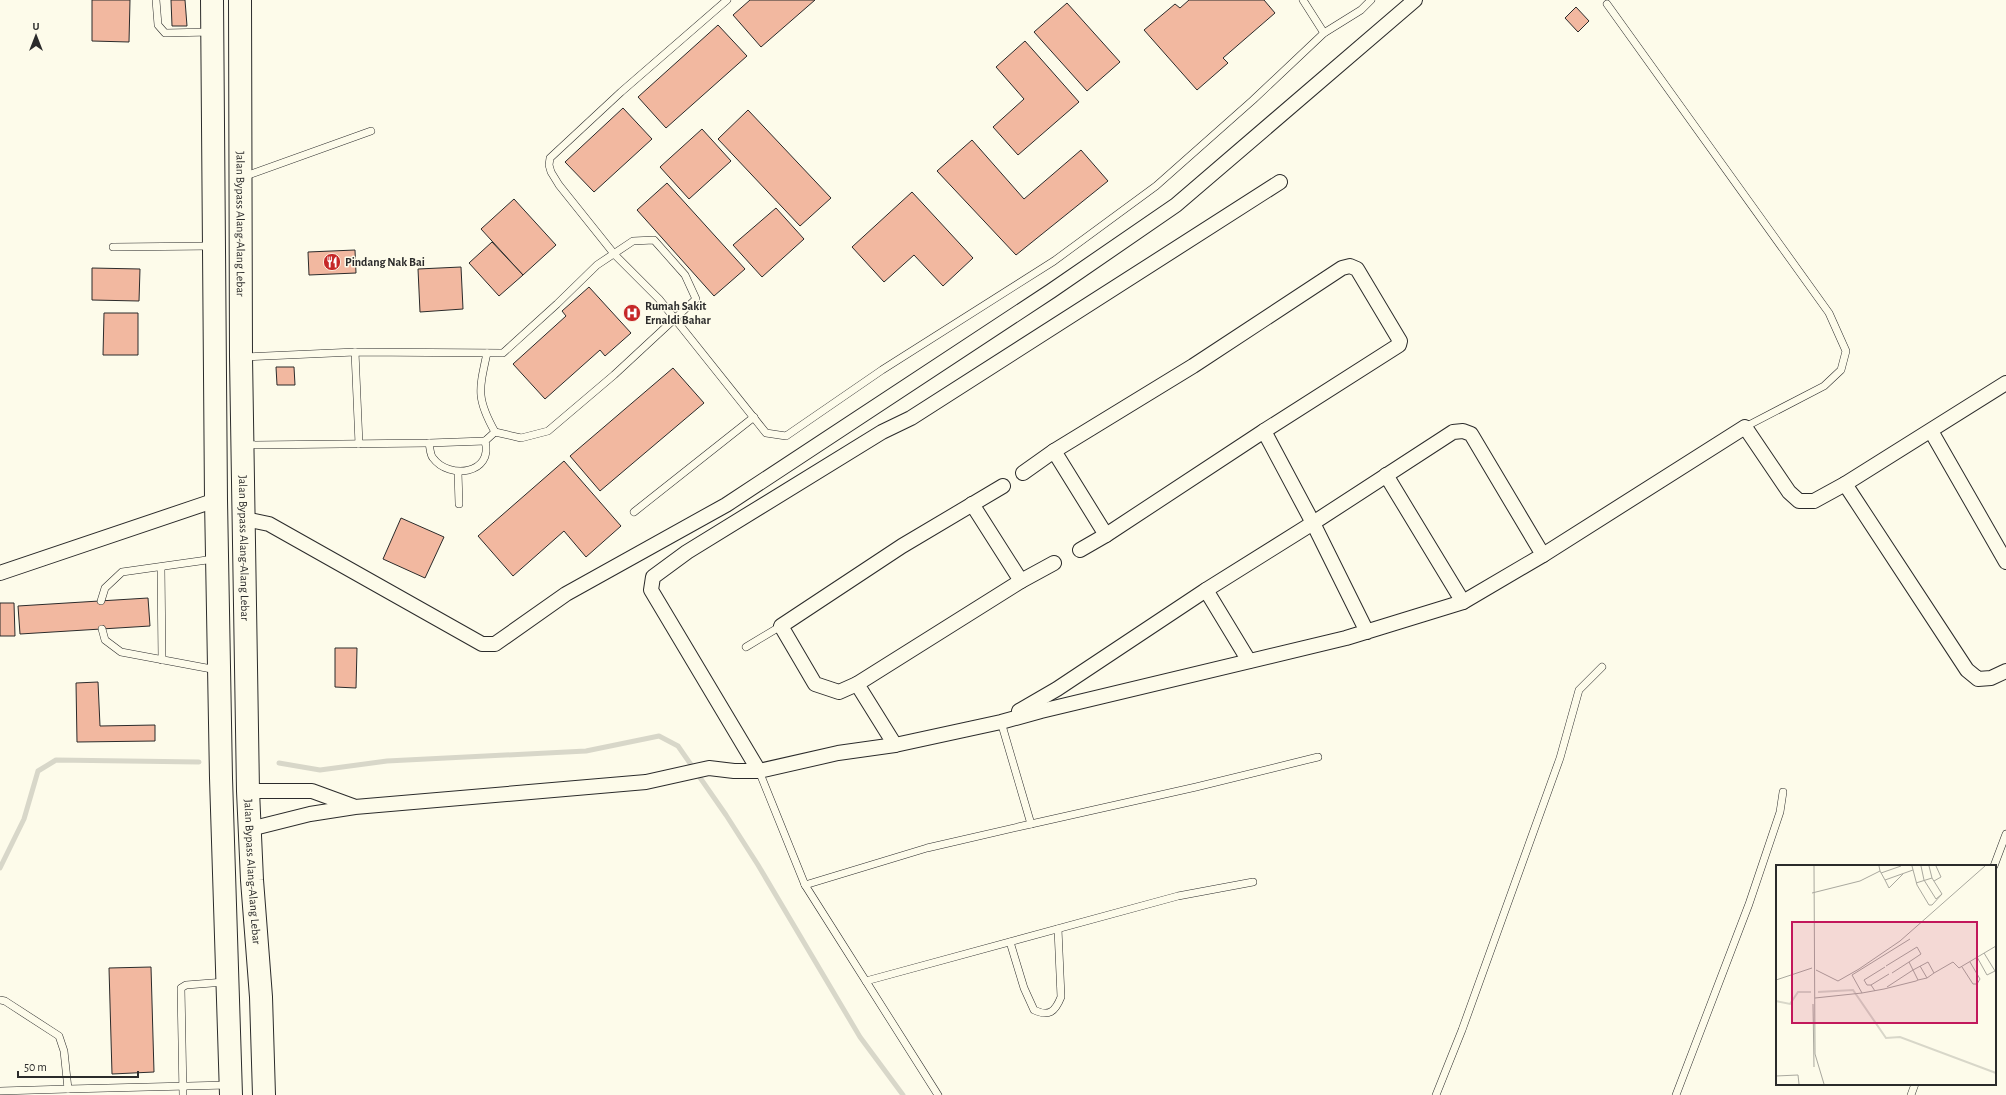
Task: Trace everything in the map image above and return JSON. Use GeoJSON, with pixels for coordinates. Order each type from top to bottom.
{"type":"FeatureCollection","features":[{"type":"Feature","properties":{"kind":"highway"},"geometry":{"type":"LineString","coordinates":[[212,0],[216,500],[219,671],[227,982],[232,1090]]}},
{"type":"Feature","properties":{"kind":"highway","name":"Jalan Bypass Alang-Alang Lebar"},"geometry":{"type":"LineString","coordinates":[[240,0],[241,357],[244,445],[248,784],[252,880],[261,997],[264,1095]]}},
{"type":"Feature","properties":{"kind":"street"},"geometry":{"type":"LineString","coordinates":[[245,519],[269,524],[482,644],[495,644],[566,594],[726,505],[1051,292],[1176,205],[1415,0]]}},
{"type":"Feature","properties":{"kind":"street"},"geometry":{"type":"LineString","coordinates":[[759,771],[651,590],[653,577],[686,552],[882,432],[911,418],[1280,182]]}},
{"type":"Feature","properties":{"kind":"street"},"geometry":{"type":"LineString","coordinates":[[1023,473],[1054,451],[1193,366],[1342,268],[1350,266],[1357,270],[1400,341],[1399,345],[1264,431],[1106,535],[1080,550]]}},
{"type":"Feature","properties":{"kind":"street"},"geometry":{"type":"LineString","coordinates":[[250,829],[310,814],[355,807],[646,782],[709,768],[734,772],[759,771],[838,753],[895,745],[1002,722],[1041,711],[1367,632],[1462,602],[1543,555],[1745,427],[1789,492],[1799,501],[1814,501],[1845,484],[2006,383]]}},
{"type":"Feature","properties":{"kind":"street"},"geometry":{"type":"LineString","coordinates":[[1264,431],[1313,523],[1367,632]]}},
{"type":"Feature","properties":{"kind":"street"},"geometry":{"type":"LineString","coordinates":[[1002,722],[1057,689],[1206,590],[1313,523],[1453,432],[1463,431],[1471,434],[1543,555]]}},
{"type":"Feature","properties":{"kind":"street"},"geometry":{"type":"LineString","coordinates":[[1930,431],[2006,562]]}},
{"type":"Feature","properties":{"kind":"street"},"geometry":{"type":"LineString","coordinates":[[1054,451],[1106,535]]}},
{"type":"Feature","properties":{"kind":"street"},"geometry":{"type":"LineString","coordinates":[[1386,475],[1462,602]]}},
{"type":"Feature","properties":{"kind":"street"},"geometry":{"type":"LineString","coordinates":[[1845,484],[1967,670],[1978,679],[1991,678],[2006,671]]}},
{"type":"Feature","properties":{"kind":"street"},"geometry":{"type":"LineString","coordinates":[[1002,486],[902,546],[781,626],[815,684],[839,692],[857,684],[1021,581],[1054,563]]}},
{"type":"Feature","properties":{"kind":"street"},"geometry":{"type":"LineString","coordinates":[[0,573],[216,500]]}},
{"type":"Feature","properties":{"kind":"street"},"geometry":{"type":"LineString","coordinates":[[972,504],[1021,581]]}},
{"type":"Feature","properties":{"kind":"street"},"geometry":{"type":"LineString","coordinates":[[1206,590],[1249,661]]}},
{"type":"Feature","properties":{"kind":"street"},"geometry":{"type":"LineString","coordinates":[[857,684],[895,745]]}},
{"type":"Feature","properties":{"kind":"street"},"geometry":{"type":"LineString","coordinates":[[248,784],[312,791],[355,807]]}},
{"type":"Feature","properties":{"kind":"lane"},"geometry":{"type":"LineString","coordinates":[[156,0],[158,25],[164,32],[212,32]]}},
{"type":"Feature","properties":{"kind":"lane"},"geometry":{"type":"LineString","coordinates":[[727,0],[621,92],[550,158],[549,165],[551,172],[559,185],[615,255],[659,299],[766,433],[786,436],[882,370],[1054,261],[1156,186],[1253,100],[1324,33],[1361,10],[1370,0]]}},
{"type":"Feature","properties":{"kind":"lane"},"geometry":{"type":"LineString","coordinates":[[1303,0],[1324,33]]}},
{"type":"Feature","properties":{"kind":"lane"},"geometry":{"type":"LineString","coordinates":[[1607,4],[1829,313],[1846,350],[1841,370],[1824,386],[1745,427]]}},
{"type":"Feature","properties":{"kind":"lane"},"geometry":{"type":"LineString","coordinates":[[241,178],[371,131]]}},
{"type":"Feature","properties":{"kind":"lane"},"geometry":{"type":"LineString","coordinates":[[241,357],[355,352],[503,353],[597,265],[615,255],[633,241],[654,240],[685,275],[696,299],[614,375],[548,431],[522,438],[495,432],[486,416],[480,397],[481,382],[487,353]]}},
{"type":"Feature","properties":{"kind":"lane"},"geometry":{"type":"LineString","coordinates":[[113,247],[214,246]]}},
{"type":"Feature","properties":{"kind":"lane"},"geometry":{"type":"LineString","coordinates":[[355,352],[359,444]]}},
{"type":"Feature","properties":{"kind":"lane"},"geometry":{"type":"LineString","coordinates":[[634,512],[754,418]]}},
{"type":"Feature","properties":{"kind":"lane"},"geometry":{"type":"LineString","coordinates":[[244,445],[429,443],[485,440],[495,432]]}},
{"type":"Feature","properties":{"kind":"lane"},"geometry":{"type":"LineString","coordinates":[[429,443],[432,458],[445,468],[458,472],[473,468],[484,461],[487,451],[485,440]]}},
{"type":"Feature","properties":{"kind":"lane"},"geometry":{"type":"LineString","coordinates":[[458,472],[459,504]]}},
{"type":"Feature","properties":{"kind":"lane"},"geometry":{"type":"LineString","coordinates":[[101,601],[105,588],[122,572],[218,558]]}},
{"type":"Feature","properties":{"kind":"lane"},"geometry":{"type":"LineString","coordinates":[[161,567],[162,660]]}},
{"type":"Feature","properties":{"kind":"lane"},"geometry":{"type":"LineString","coordinates":[[746,647],[781,626]]}},
{"type":"Feature","properties":{"kind":"lane"},"geometry":{"type":"LineString","coordinates":[[102,629],[105,640],[121,652],[219,671]]}},
{"type":"Feature","properties":{"kind":"lane"},"geometry":{"type":"LineString","coordinates":[[1436,1095],[1462,1030],[1560,758],[1579,690],[1602,667]]}},
{"type":"Feature","properties":{"kind":"lane"},"geometry":{"type":"LineString","coordinates":[[1002,722],[1031,824]]}},
{"type":"Feature","properties":{"kind":"lane"},"geometry":{"type":"LineString","coordinates":[[805,885],[927,848],[1318,758]]}},
{"type":"Feature","properties":{"kind":"lane"},"geometry":{"type":"LineString","coordinates":[[759,771],[805,885],[938,1095]]}},
{"type":"Feature","properties":{"kind":"lane"},"geometry":{"type":"LineString","coordinates":[[1676,1095],[1749,904],[1780,812],[1783,792]]}},
{"type":"Feature","properties":{"kind":"lane"},"geometry":{"type":"LineString","coordinates":[[1994,865],[2006,834]]}},
{"type":"Feature","properties":{"kind":"lane"},"geometry":{"type":"LineString","coordinates":[[866,981],[1178,896],[1253,882]]}},
{"type":"Feature","properties":{"kind":"lane"},"geometry":{"type":"LineString","coordinates":[[1010,942],[1024,988],[1034,1010],[1042,1014],[1052,1011],[1057,1007],[1061,997],[1058,929]]}},
{"type":"Feature","properties":{"kind":"lane"},"geometry":{"type":"LineString","coordinates":[[182,1091],[181,988],[186,985],[227,982]]}},
{"type":"Feature","properties":{"kind":"lane"},"geometry":{"type":"LineString","coordinates":[[0,1000],[5,1001],[59,1036],[64,1051],[68,1089]]}},
{"type":"Feature","properties":{"kind":"lane"},"geometry":{"type":"LineString","coordinates":[[1911,1095],[1915,1085]]}},
{"type":"Feature","properties":{"kind":"lane"},"geometry":{"type":"LineString","coordinates":[[0,1091],[68,1089],[96,1092],[232,1090]]}},
{"type":"Feature","properties":{"kind":"building"},"geometry":{"type":"Polygon","coordinates":[[[92,0],[130,0],[129,42],[92,41],[92,0]]]}},
{"type":"Feature","properties":{"kind":"building"},"geometry":{"type":"Polygon","coordinates":[[[171,0],[185,0],[187,26],[172,26],[171,0]]]}},
{"type":"Feature","properties":{"kind":"building"},"geometry":{"type":"Polygon","coordinates":[[[750,0],[815,0],[761,47],[733,15],[750,0]]]}},
{"type":"Feature","properties":{"kind":"building"},"geometry":{"type":"Polygon","coordinates":[[[1189,0],[1264,0],[1275,13],[1223,58],[1228,63],[1197,90],[1144,30],[1175,4],[1180,8],[1189,0]]]}},
{"type":"Feature","properties":{"kind":"building"},"geometry":{"type":"Polygon","coordinates":[[[1067,3],[1120,62],[1087,91],[1034,32],[1067,3]]]}},
{"type":"Feature","properties":{"kind":"building"},"geometry":{"type":"Polygon","coordinates":[[[1576,7],[1589,21],[1578,32],[1565,18],[1576,7]]]}},
{"type":"Feature","properties":{"kind":"building"},"geometry":{"type":"Polygon","coordinates":[[[718,25],[747,56],[666,128],[638,97],[718,25]]]}},
{"type":"Feature","properties":{"kind":"building"},"geometry":{"type":"Polygon","coordinates":[[[1025,41],[1079,102],[1018,155],[993,127],[1024,99],[996,67],[1025,41]]]}},
{"type":"Feature","properties":{"kind":"building"},"geometry":{"type":"Polygon","coordinates":[[[623,108],[652,139],[594,192],[565,162],[623,108]]]}},
{"type":"Feature","properties":{"kind":"building"},"geometry":{"type":"Polygon","coordinates":[[[748,110],[831,198],[800,226],[718,139],[748,110]]]}},
{"type":"Feature","properties":{"kind":"building"},"geometry":{"type":"Polygon","coordinates":[[[702,129],[731,161],[689,199],[660,167],[702,129]]]}},
{"type":"Feature","properties":{"kind":"building"},"geometry":{"type":"Polygon","coordinates":[[[972,140],[1024,199],[1081,150],[1108,181],[1016,255],[937,171],[972,140]]]}},
{"type":"Feature","properties":{"kind":"building"},"geometry":{"type":"Polygon","coordinates":[[[667,183],[745,269],[714,296],[637,210],[667,183]]]}},
{"type":"Feature","properties":{"kind":"building"},"geometry":{"type":"Polygon","coordinates":[[[912,192],[973,258],[943,286],[914,255],[884,282],[852,247],[912,192]]]}},
{"type":"Feature","properties":{"kind":"building"},"geometry":{"type":"Polygon","coordinates":[[[514,199],[556,245],[523,275],[481,229],[514,199]]]}},
{"type":"Feature","properties":{"kind":"building"},"geometry":{"type":"Polygon","coordinates":[[[776,208],[804,239],[762,277],[733,245],[776,208]]]}},
{"type":"Feature","properties":{"kind":"building"},"geometry":{"type":"Polygon","coordinates":[[[492,242],[523,275],[499,296],[469,263],[492,242]]]}},
{"type":"Feature","properties":{"kind":"building","name":"Pindang Nak Bai"},"geometry":{"type":"Polygon","coordinates":[[[355,250],[356,273],[309,275],[308,252],[355,250]]]}},
{"type":"Feature","properties":{"kind":"building"},"geometry":{"type":"Polygon","coordinates":[[[461,267],[463,309],[420,312],[418,269],[461,267]]]}},
{"type":"Feature","properties":{"kind":"building"},"geometry":{"type":"Polygon","coordinates":[[[92,268],[140,269],[139,301],[92,300],[92,268]]]}},
{"type":"Feature","properties":{"kind":"building"},"geometry":{"type":"Polygon","coordinates":[[[589,287],[631,333],[605,356],[600,350],[545,399],[513,364],[566,316],[562,311],[589,287]]]}},
{"type":"Feature","properties":{"kind":"building"},"geometry":{"type":"Polygon","coordinates":[[[104,313],[138,313],[138,355],[103,355],[104,313]]]}},
{"type":"Feature","properties":{"kind":"building"},"geometry":{"type":"Polygon","coordinates":[[[276,367],[294,367],[295,385],[277,385],[276,367]]]}},
{"type":"Feature","properties":{"kind":"building"},"geometry":{"type":"Polygon","coordinates":[[[673,368],[704,403],[600,491],[570,456],[673,368]]]}},
{"type":"Feature","properties":{"kind":"building"},"geometry":{"type":"Polygon","coordinates":[[[564,461],[621,526],[586,557],[564,531],[513,576],[478,536],[564,461]]]}},
{"type":"Feature","properties":{"kind":"building"},"geometry":{"type":"Polygon","coordinates":[[[401,518],[444,537],[425,578],[383,559],[401,518]]]}},
{"type":"Feature","properties":{"kind":"building"},"geometry":{"type":"Polygon","coordinates":[[[148,598],[150,626],[20,634],[18,606],[148,598]]]}},
{"type":"Feature","properties":{"kind":"building"},"geometry":{"type":"Polygon","coordinates":[[[0,603],[14,603],[15,636],[0,636],[0,603]]]}},
{"type":"Feature","properties":{"kind":"building"},"geometry":{"type":"Polygon","coordinates":[[[335,648],[357,648],[356,688],[335,687],[335,648]]]}},
{"type":"Feature","properties":{"kind":"building"},"geometry":{"type":"Polygon","coordinates":[[[98,682],[100,726],[155,725],[155,741],[77,742],[76,683],[98,682]]]}},
{"type":"Feature","properties":{"kind":"building"},"geometry":{"type":"Polygon","coordinates":[[[151,967],[154,1072],[112,1074],[109,968],[151,967]]]}},
{"type":"Feature","properties":{"kind":"waterway"},"geometry":{"type":"LineString","coordinates":[[279,763],[320,770],[387,761],[586,751],[659,736],[678,746],[726,815],[758,865],[860,1037],[903,1095]]}},
{"type":"Feature","properties":{"kind":"waterway"},"geometry":{"type":"LineString","coordinates":[[0,868],[24,819],[38,771],[56,760],[199,762]]}},
{"type":"Feature","properties":{"kind":"place","name":"Pindang Nak Bai"},"geometry":{"type":"Point","coordinates":[332,262]}},
{"type":"Feature","properties":{"kind":"place","name":"Rumah Sakit Ernaldi Bahar"},"geometry":{"type":"Point","coordinates":[632,313]}}]}
